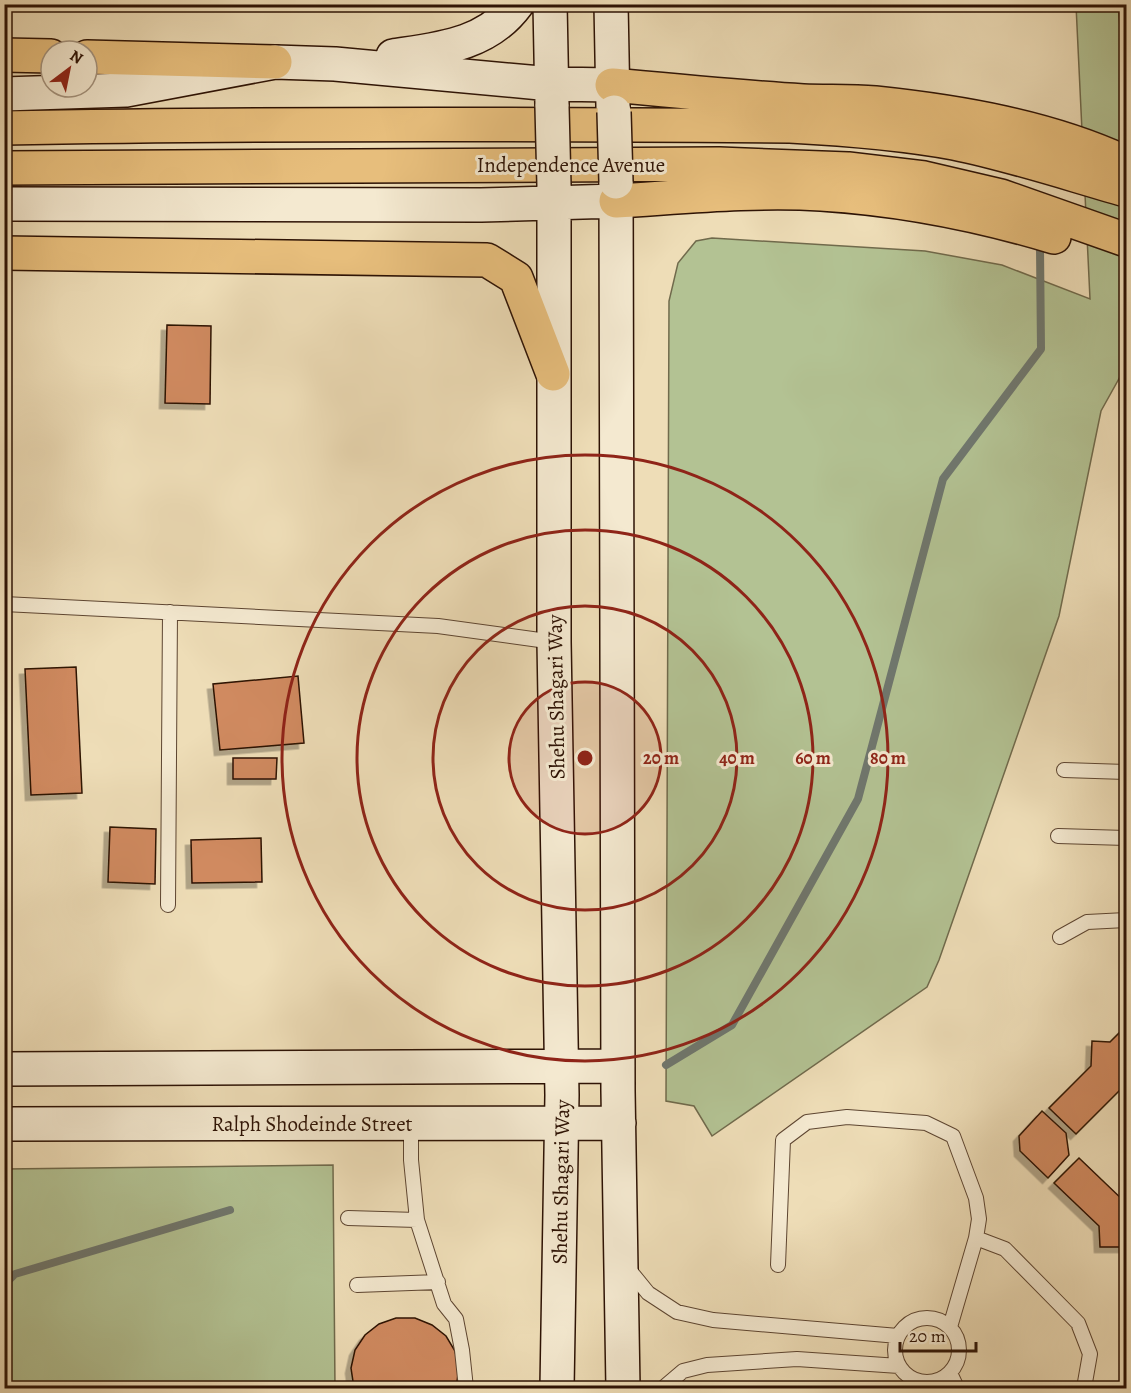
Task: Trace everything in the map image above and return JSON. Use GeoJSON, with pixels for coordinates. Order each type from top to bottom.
{"type":"FeatureCollection","features":[{"type":"Feature","properties":{"kind":"main road"},"geometry":{"type":"LineString","coordinates":[[334,64],[448,48],[497,27],[517,4]]}},
{"type":"Feature","properties":{"kind":"main road","name":"Shehu Shagari Way"},"geometry":{"type":"LineString","coordinates":[[550,4],[554,194],[554,642],[562,1066],[557,1389]]}},
{"type":"Feature","properties":{"kind":"main road"},"geometry":{"type":"LineString","coordinates":[[611,4],[616,191],[618,1066],[623,1389]]}},
{"type":"Feature","properties":{"kind":"main road"},"geometry":{"type":"LineString","coordinates":[[4,55],[39,56]]}},
{"type":"Feature","properties":{"kind":"main road"},"geometry":{"type":"LineString","coordinates":[[99,57],[334,64],[552,96],[874,103],[1008,124],[1068,142],[1126,164]]}},
{"type":"Feature","properties":{"kind":"main road"},"geometry":{"type":"LineString","coordinates":[[4,94],[126,90],[275,62]]}},
{"type":"Feature","properties":{"kind":"main road","name":"Independence Avenue"},"geometry":{"type":"LineString","coordinates":[[4,129],[205,124],[411,124],[790,126],[849,129],[899,134],[966,146],[1017,158],[1126,190]]}},
{"type":"Feature","properties":{"kind":"main road","name":"Independence Avenue"},"geometry":{"type":"LineString","coordinates":[[4,168],[719,164],[848,169],[924,178],[1001,196],[1126,240]]}},
{"type":"Feature","properties":{"kind":"main road"},"geometry":{"type":"LineString","coordinates":[[616,191],[820,194],[884,200],[949,210],[1011,224],[1126,259]]}},
{"type":"Feature","properties":{"kind":"main road","name":"Independence Avenue"},"geometry":{"type":"LineString","coordinates":[[4,204],[481,205],[554,194],[616,191]]}},
{"type":"Feature","properties":{"kind":"main road"},"geometry":{"type":"LineString","coordinates":[[4,253],[487,260],[516,278],[553,374]]}},
{"type":"Feature","properties":{"kind":"main road"},"geometry":{"type":"LineString","coordinates":[[4,1069],[618,1066]]}},
{"type":"Feature","properties":{"kind":"main road","name":"Ralph Shodeinde Street"},"geometry":{"type":"LineString","coordinates":[[4,1124],[619,1123]]}},
{"type":"Feature","properties":{"kind":"lane"},"geometry":{"type":"LineString","coordinates":[[4,604],[438,626],[554,642]]}},
{"type":"Feature","properties":{"kind":"lane"},"geometry":{"type":"LineString","coordinates":[[168,905],[170,612]]}},
{"type":"Feature","properties":{"kind":"lane"},"geometry":{"type":"LineString","coordinates":[[1064,770],[1126,772]]}},
{"type":"Feature","properties":{"kind":"lane"},"geometry":{"type":"LineString","coordinates":[[1058,836],[1126,838]]}},
{"type":"Feature","properties":{"kind":"lane"},"geometry":{"type":"LineString","coordinates":[[1060,937],[1087,922],[1126,920]]}},
{"type":"Feature","properties":{"kind":"lane"},"geometry":{"type":"LineString","coordinates":[[778,1265],[783,1140],[807,1122],[847,1117],[926,1123],[953,1136],[976,1198],[979,1219],[976,1238],[950,1327]]}},
{"type":"Feature","properties":{"kind":"lane"},"geometry":{"type":"LineString","coordinates":[[411,1123],[411,1160],[417,1220],[444,1304],[456,1319],[466,1389]]}},
{"type":"Feature","properties":{"kind":"lane"},"geometry":{"type":"LineString","coordinates":[[348,1218],[417,1220]]}},
{"type":"Feature","properties":{"kind":"lane"},"geometry":{"type":"LineString","coordinates":[[976,1238],[1005,1249],[1078,1323],[1090,1354],[1084,1389]]}},
{"type":"Feature","properties":{"kind":"lane"},"geometry":{"type":"LineString","coordinates":[[622,1261],[648,1293],[677,1312],[713,1320],[898,1336]]}},
{"type":"Feature","properties":{"kind":"lane"},"geometry":{"type":"LineString","coordinates":[[357,1285],[438,1282]]}},
{"type":"Feature","properties":{"kind":"lane"},"geometry":{"type":"LineString","coordinates":[[930,1318],[950,1327],[959,1345],[957,1364],[950,1374],[926,1385],[907,1375],[899,1366],[895,1347],[898,1336],[908,1324],[918,1319],[930,1318]]}},
{"type":"Feature","properties":{"kind":"lane"},"geometry":{"type":"LineString","coordinates":[[663,1389],[683,1371],[707,1365],[797,1359],[899,1366]]}},
{"type":"Feature","properties":{"kind":"lane"},"geometry":{"type":"LineString","coordinates":[[950,1374],[957,1389]]}},
{"type":"Feature","properties":{"kind":"green space"},"geometry":{"type":"Polygon","coordinates":[[[1076,5],[1118,5],[1126,93],[1126,366],[1101,411],[1059,616],[939,960],[927,987],[712,1136],[694,1106],[666,1101],[669,301],[678,263],[696,241],[712,238],[925,251],[1002,265],[1090,299],[1076,5]]]}},
{"type":"Feature","properties":{"kind":"green space"},"geometry":{"type":"Polygon","coordinates":[[[333,1165],[335,1388],[5,1388],[5,1169],[333,1165]]]}},
{"type":"Feature","properties":{"kind":"building"},"geometry":{"type":"Polygon","coordinates":[[[167,325],[211,326],[210,404],[165,403],[167,325]]]}},
{"type":"Feature","properties":{"kind":"building"},"geometry":{"type":"Polygon","coordinates":[[[76,667],[82,793],[31,795],[25,669],[76,667]]]}},
{"type":"Feature","properties":{"kind":"building"},"geometry":{"type":"Polygon","coordinates":[[[298,676],[304,743],[220,750],[213,684],[298,676]]]}},
{"type":"Feature","properties":{"kind":"building"},"geometry":{"type":"Polygon","coordinates":[[[233,758],[277,758],[276,779],[233,779],[233,758]]]}},
{"type":"Feature","properties":{"kind":"building"},"geometry":{"type":"Polygon","coordinates":[[[110,827],[156,829],[155,884],[108,882],[110,827]]]}},
{"type":"Feature","properties":{"kind":"building"},"geometry":{"type":"Polygon","coordinates":[[[261,838],[262,882],[192,883],[191,840],[261,838]]]}},
{"type":"Feature","properties":{"kind":"building"},"geometry":{"type":"Polygon","coordinates":[[[1126,1026],[1126,1084],[1076,1134],[1049,1108],[1091,1066],[1092,1041],[1110,1042],[1126,1026]]]}},
{"type":"Feature","properties":{"kind":"building"},"geometry":{"type":"Polygon","coordinates":[[[1042,1111],[1066,1133],[1069,1155],[1048,1178],[1020,1151],[1019,1136],[1042,1111]]]}},
{"type":"Feature","properties":{"kind":"building"},"geometry":{"type":"Polygon","coordinates":[[[1079,1158],[1126,1203],[1126,1247],[1100,1247],[1099,1226],[1054,1183],[1079,1158]]]}},
{"type":"Feature","properties":{"kind":"building"},"geometry":{"type":"Polygon","coordinates":[[[396,1318],[415,1318],[432,1325],[446,1336],[455,1351],[459,1368],[456,1388],[354,1388],[351,1368],[355,1350],[365,1335],[379,1324],[396,1318]]]}},
{"type":"Feature","properties":{"kind":"waterway"},"geometry":{"type":"LineString","coordinates":[[666,1065],[732,1025],[858,799],[943,479],[1041,349],[1040,248]]}},
{"type":"Feature","properties":{"kind":"waterway"},"geometry":{"type":"LineString","coordinates":[[4,1285],[15,1274],[230,1210]]}}]}
